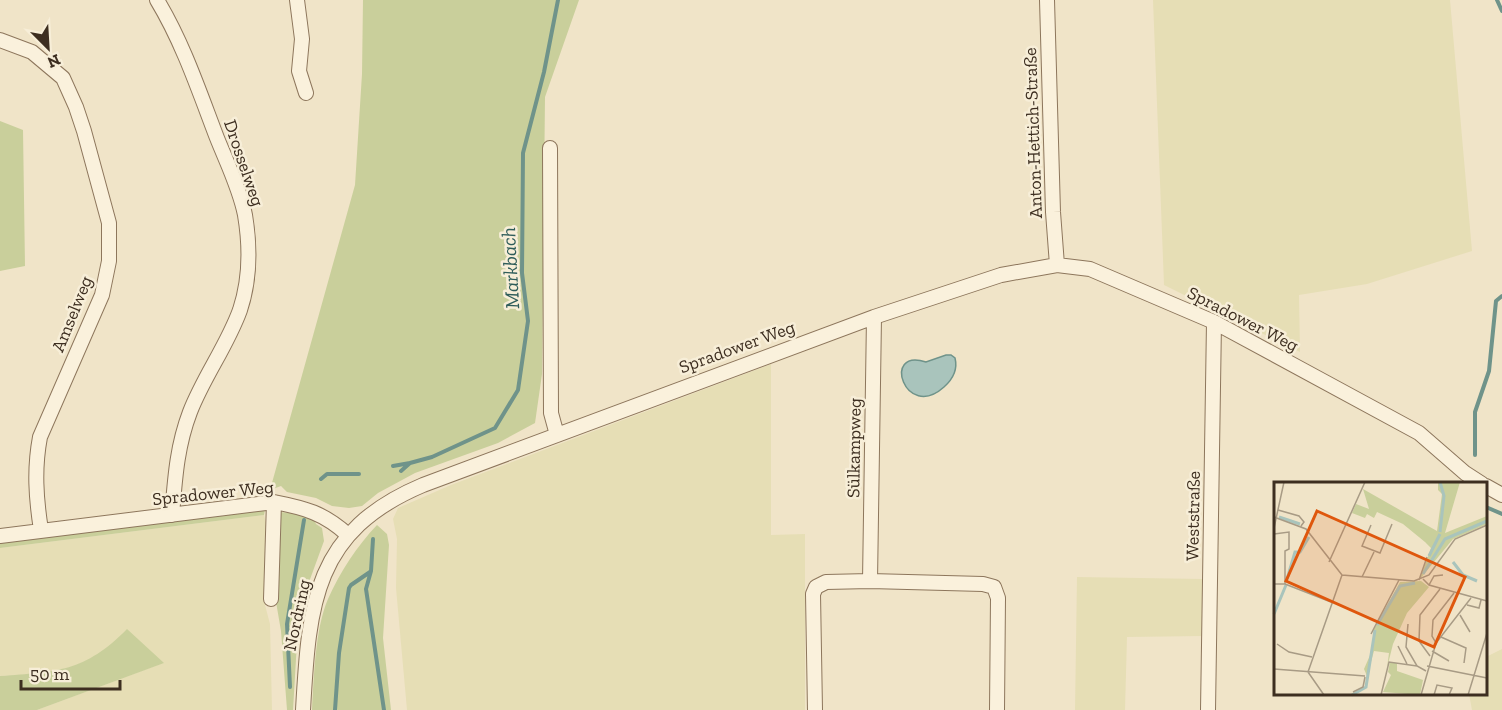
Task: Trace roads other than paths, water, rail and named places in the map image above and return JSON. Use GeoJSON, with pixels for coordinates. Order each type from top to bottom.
{"type":"FeatureCollection","features":[{"type":"Feature","properties":{"kind":"street","name":"Drosselweg"},"geometry":{"type":"LineString","coordinates":[[157,0],[170,21],[234,182],[244,213],[248,243],[248,271],[241,307],[226,343],[190,412],[177,457],[172,514]]}},
{"type":"Feature","properties":{"kind":"street"},"geometry":{"type":"LineString","coordinates":[[297,0],[302,39],[299,71],[306,93]]}},
{"type":"Feature","properties":{"kind":"street","name":"Anton-Hettich-Straße"},"geometry":{"type":"LineString","coordinates":[[1047,0],[1053,212],[1058,265]]}},
{"type":"Feature","properties":{"kind":"street","name":"Amselweg"},"geometry":{"type":"LineString","coordinates":[[0,40],[32,52],[63,78],[84,131],[109,223],[109,261],[102,295],[40,437],[36,493],[40,530]]}},
{"type":"Feature","properties":{"kind":"street"},"geometry":{"type":"LineString","coordinates":[[550,148],[551,413],[557,435]]}},
{"type":"Feature","properties":{"kind":"street","name":"Spradower Weg"},"geometry":{"type":"LineString","coordinates":[[0,536],[274,502],[306,508],[333,521],[348,535],[379,507],[400,495],[557,435],[874,316],[1000,274],[1058,265],[1090,269],[1214,322],[1419,434],[1465,473],[1479,482]]}},
{"type":"Feature","properties":{"kind":"street","name":"Sülkampweg"},"geometry":{"type":"LineString","coordinates":[[870,581],[874,316]]}},
{"type":"Feature","properties":{"kind":"street","name":"Weststraße"},"geometry":{"type":"LineString","coordinates":[[1208,710],[1214,322]]}},
{"type":"Feature","properties":{"kind":"street","name":"Spradower Weg"},"geometry":{"type":"LineString","coordinates":[[1487,487],[1502,495]]}},
{"type":"Feature","properties":{"kind":"street"},"geometry":{"type":"LineString","coordinates":[[271,599],[274,502]]}},
{"type":"Feature","properties":{"kind":"street","name":"Nordring"},"geometry":{"type":"LineString","coordinates":[[303,710],[307,651],[318,591],[336,550],[348,535]]}},
{"type":"Feature","properties":{"kind":"street"},"geometry":{"type":"LineString","coordinates":[[815,710],[813,594],[816,587],[826,582],[870,581],[983,584],[994,587],[998,598],[996,710]]}},
{"type":"Feature","properties":{"kind":"water"},"geometry":{"type":"Polygon","coordinates":[[[946,355],[955,358],[956,366],[954,374],[944,387],[930,395],[918,396],[909,391],[902,373],[904,364],[912,360],[926,362],[946,355]]]}},
{"type":"Feature","properties":{"kind":"waterway","name":"Markbach"},"geometry":{"type":"LineString","coordinates":[[401,471],[410,463],[432,457],[495,428],[518,390],[528,321],[522,273],[523,153],[544,72],[558,0]]}},
{"type":"Feature","properties":{"kind":"waterway"},"geometry":{"type":"LineString","coordinates":[[1497,0],[1502,11]]}},
{"type":"Feature","properties":{"kind":"waterway"},"geometry":{"type":"LineString","coordinates":[[1475,455],[1475,412],[1489,371],[1496,301],[1502,296]]}},
{"type":"Feature","properties":{"kind":"waterway"},"geometry":{"type":"LineString","coordinates":[[393,466],[410,463]]}},
{"type":"Feature","properties":{"kind":"waterway"},"geometry":{"type":"LineString","coordinates":[[321,479],[327,474],[359,474]]}},
{"type":"Feature","properties":{"kind":"waterway"},"geometry":{"type":"LineString","coordinates":[[1487,507],[1502,514]]}},
{"type":"Feature","properties":{"kind":"waterway"},"geometry":{"type":"LineString","coordinates":[[290,687],[287,624],[304,520]]}},
{"type":"Feature","properties":{"kind":"waterway","name":"Markbach"},"geometry":{"type":"LineString","coordinates":[[373,539],[371,571],[366,589],[384,710]]}},
{"type":"Feature","properties":{"kind":"waterway"},"geometry":{"type":"LineString","coordinates":[[335,710],[339,653],[349,588],[370,572]]}}]}
